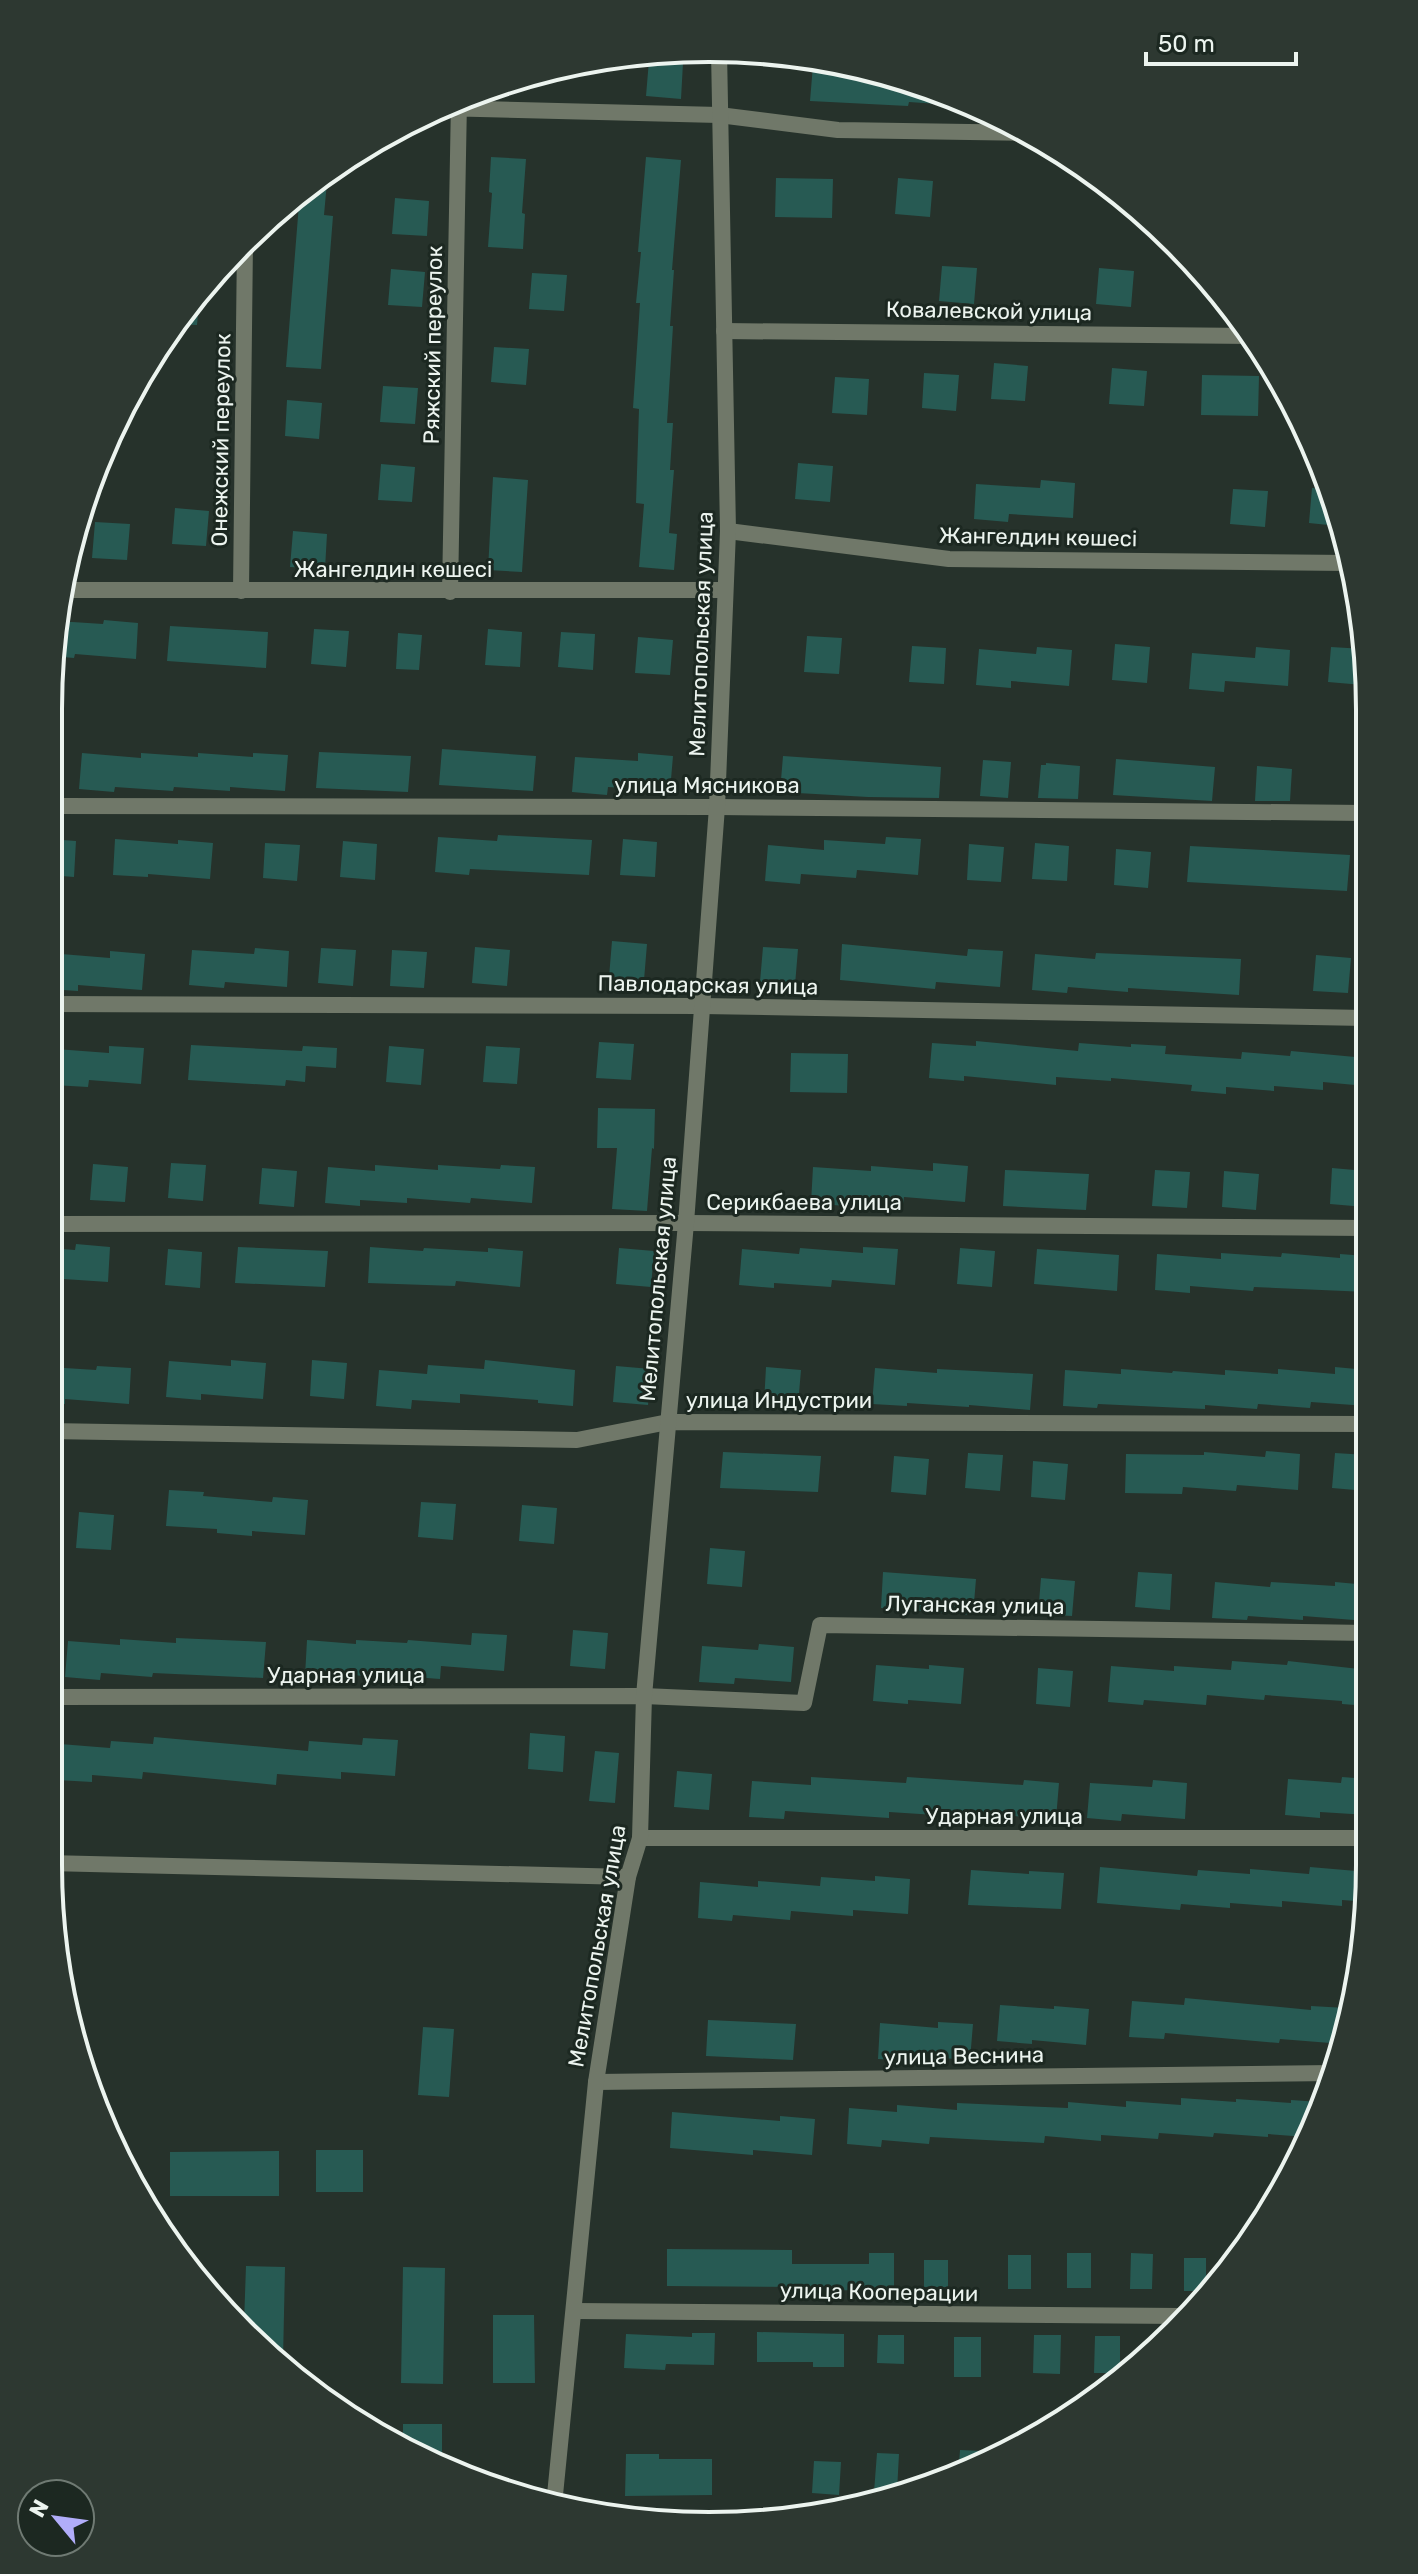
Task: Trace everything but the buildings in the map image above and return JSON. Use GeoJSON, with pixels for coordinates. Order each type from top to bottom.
{"type":"FeatureCollection","features":[{"type":"Feature","properties":{"kind":"street","name":"Мелитопольская улица"},"geometry":{"type":"LineString","coordinates":[[555,2493],[596,2082],[628,1877],[640,1838],[644,1696],[686,1223],[717,807],[728,531],[719,62]]}},
{"type":"Feature","properties":{"kind":"street"},"geometry":{"type":"LineString","coordinates":[[478,105],[719,115],[838,130],[1002,133]]}},
{"type":"Feature","properties":{"kind":"street","name":"Ряжский переулок"},"geometry":{"type":"LineString","coordinates":[[450,592],[459,112]]}},
{"type":"Feature","properties":{"kind":"street","name":"Онежский переулок"},"geometry":{"type":"LineString","coordinates":[[241,591],[245,259]]}},
{"type":"Feature","properties":{"kind":"street","name":"Ковалевской улица"},"geometry":{"type":"LineString","coordinates":[[724,331],[1237,336]]}},
{"type":"Feature","properties":{"kind":"street","name":"Жангелдин көшесі"},"geometry":{"type":"LineString","coordinates":[[728,531],[949,559],[1339,563]]}},
{"type":"Feature","properties":{"kind":"street","name":"Жангелдин көшесі"},"geometry":{"type":"LineString","coordinates":[[73,590],[725,590]]}},
{"type":"Feature","properties":{"kind":"street","name":"улица Мясникова"},"geometry":{"type":"LineString","coordinates":[[62,806],[717,807],[1356,813]]}},
{"type":"Feature","properties":{"kind":"street","name":"Павлодарская улица"},"geometry":{"type":"LineString","coordinates":[[62,1004],[702,1006],[1356,1018]]}},
{"type":"Feature","properties":{"kind":"street","name":"Серикбаева улица"},"geometry":{"type":"LineString","coordinates":[[62,1224],[686,1223],[1356,1228]]}},
{"type":"Feature","properties":{"kind":"street","name":"улица Индустрии"},"geometry":{"type":"LineString","coordinates":[[62,1431],[577,1440],[668,1422],[1356,1424]]}},
{"type":"Feature","properties":{"kind":"street","name":"Луганская улица"},"geometry":{"type":"LineString","coordinates":[[644,1696],[804,1703],[820,1625],[1356,1633]]}},
{"type":"Feature","properties":{"kind":"street","name":"Ударная улица"},"geometry":{"type":"LineString","coordinates":[[62,1697],[644,1696]]}},
{"type":"Feature","properties":{"kind":"street","name":"Ударная улица"},"geometry":{"type":"LineString","coordinates":[[640,1838],[1356,1838]]}},
{"type":"Feature","properties":{"kind":"street"},"geometry":{"type":"LineString","coordinates":[[62,1863],[628,1877]]}},
{"type":"Feature","properties":{"kind":"street","name":"улица Веснина"},"geometry":{"type":"LineString","coordinates":[[596,2082],[1322,2073]]}},
{"type":"Feature","properties":{"kind":"street","name":"улица Кооперации"},"geometry":{"type":"LineString","coordinates":[[575,2311],[1172,2316]]}}]}
